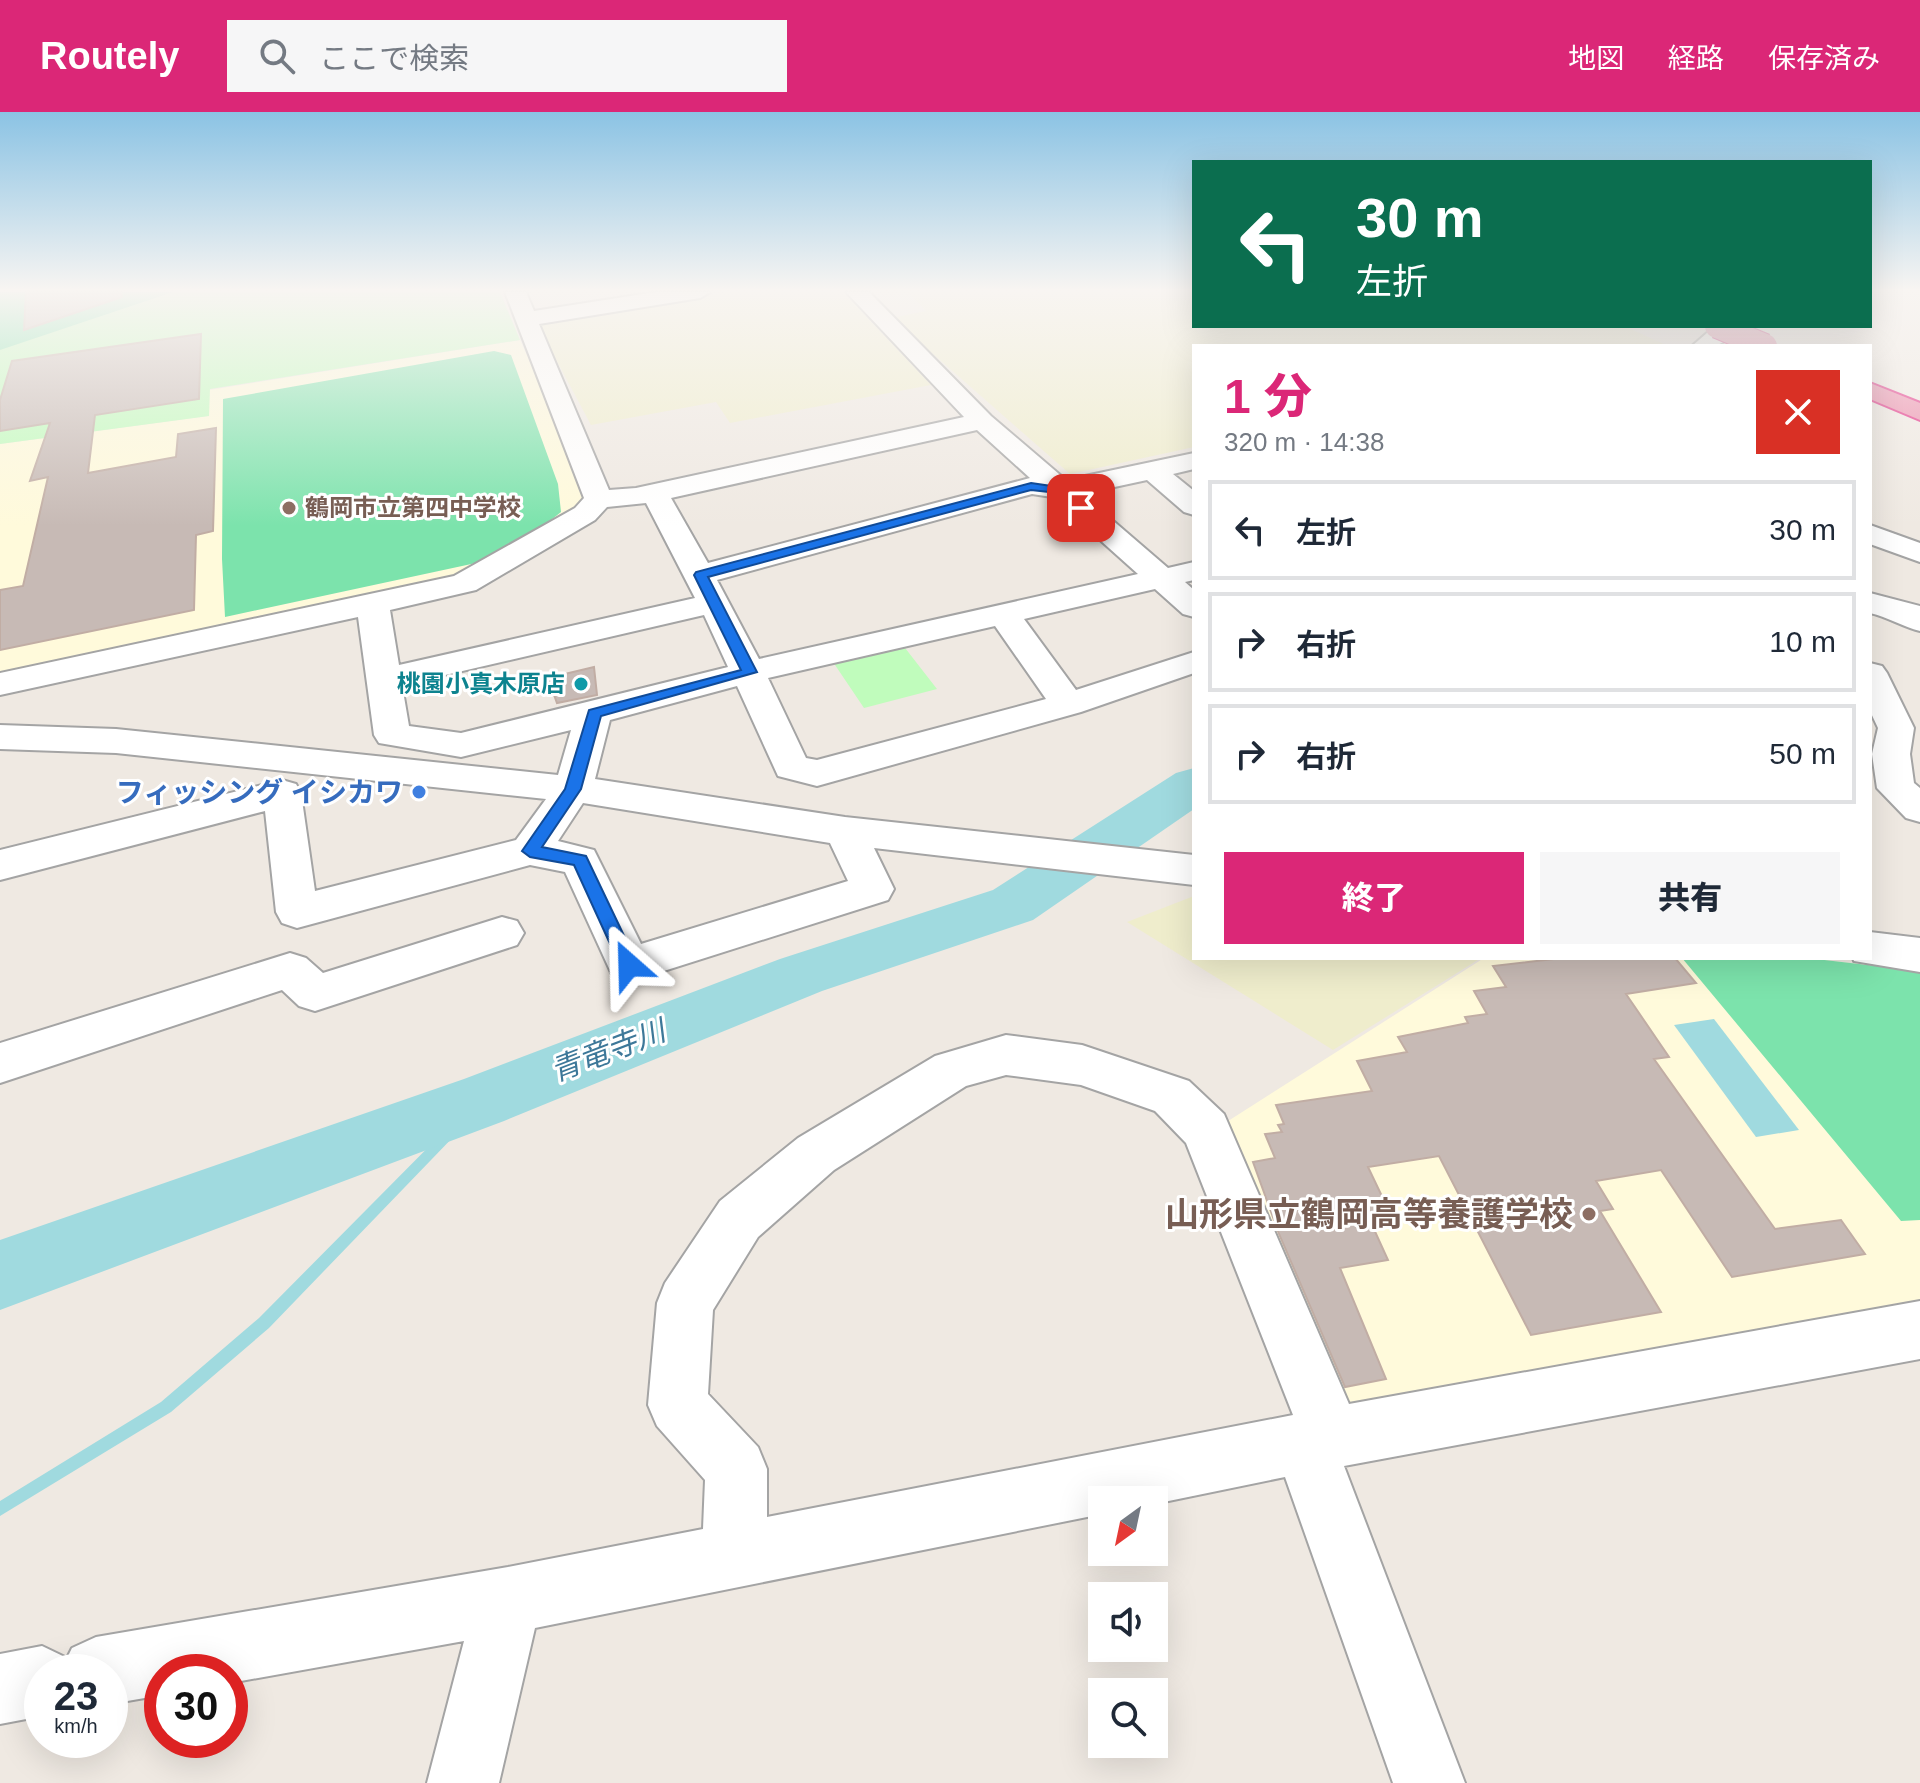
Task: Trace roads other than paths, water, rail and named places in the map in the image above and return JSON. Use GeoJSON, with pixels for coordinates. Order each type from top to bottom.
{"type":"FeatureCollection","features":[{"type":"Feature","properties":{"kind":"highway"},"geometry":{"type":"LineString","coordinates":[[1872,391],[1920,412]]}},
{"type":"Feature","properties":{"kind":"street"},"geometry":{"type":"LineString","coordinates":[[547,370],[599,499]]}},
{"type":"Feature","properties":{"kind":"street"},"geometry":{"type":"LineString","coordinates":[[932,370],[982,421],[1192,605]]}},
{"type":"Feature","properties":{"kind":"street"},"geometry":{"type":"LineString","coordinates":[[0,684],[373,606],[465,583],[585,514],[599,499],[619,499],[654,492],[982,421]]}},
{"type":"Feature","properties":{"kind":"street"},"geometry":{"type":"LineString","coordinates":[[384,679],[708,589],[1031,486],[1061,490],[1192,461]]}},
{"type":"Feature","properties":{"kind":"street"},"geometry":{"type":"LineString","coordinates":[[1152,470],[1192,504]]}},
{"type":"Feature","properties":{"kind":"street"},"geometry":{"type":"LineString","coordinates":[[654,492],[708,589],[791,767],[817,773],[1068,704],[1192,663]]}},
{"type":"Feature","properties":{"kind":"street"},"geometry":{"type":"LineString","coordinates":[[1875,544],[1920,553]]}},
{"type":"Feature","properties":{"kind":"street"},"geometry":{"type":"LineString","coordinates":[[373,606],[392,735],[461,745],[749,672],[1192,571]]}},
{"type":"Feature","properties":{"kind":"street"},"geometry":{"type":"LineString","coordinates":[[1872,604],[1909,613],[1920,621]]}},
{"type":"Feature","properties":{"kind":"street"},"geometry":{"type":"LineString","coordinates":[[1003,614],[1068,704]]}},
{"type":"Feature","properties":{"kind":"street"},"geometry":{"type":"LineString","coordinates":[[1872,677],[1896,728],[1896,788],[1920,809]]}},
{"type":"Feature","properties":{"kind":"street"},"geometry":{"type":"LineString","coordinates":[[530,851],[573,789],[594,713]]}},
{"type":"Feature","properties":{"kind":"street"},"geometry":{"type":"LineString","coordinates":[[0,737],[116,741],[573,789],[845,831],[1192,870]]}},
{"type":"Feature","properties":{"kind":"street"},"geometry":{"type":"LineString","coordinates":[[0,865],[282,793],[297,912],[290,970]]}},
{"type":"Feature","properties":{"kind":"street"},"geometry":{"type":"LineString","coordinates":[[297,912],[530,851],[580,860],[629,965],[873,889],[845,831]]}},
{"type":"Feature","properties":{"kind":"street"},"geometry":{"type":"LineString","coordinates":[[290,970],[315,993],[502,933]]}},
{"type":"Feature","properties":{"kind":"street"},"geometry":{"type":"LineString","coordinates":[[1872,949],[1920,955]]}},
{"type":"Feature","properties":{"kind":"street"},"geometry":{"type":"LineString","coordinates":[[0,1063],[290,970]]}},
{"type":"Feature","properties":{"kind":"street"},"geometry":{"type":"LineString","coordinates":[[734,1555],[736,1469],[678,1405],[685,1303],[739,1219],[816,1154],[952,1070],[1006,1055],[1082,1065],[1172,1096],[1206,1130],[1318,1440],[1429,1783]]}},
{"type":"Feature","properties":{"kind":"street"},"geometry":{"type":"LineString","coordinates":[[128,1666],[508,1600],[1318,1440],[1920,1330]]}},
{"type":"Feature","properties":{"kind":"street"},"geometry":{"type":"LineString","coordinates":[[463,1783],[508,1600]]}},
{"type":"Feature","properties":{"kind":"street"},"geometry":{"type":"LineString","coordinates":[[0,1689],[24,1684]]}},
{"type":"Feature","properties":{"kind":"water"},"geometry":{"type":"Polygon","coordinates":[[[1714,1019],[1799,1130],[1756,1137],[1674,1025],[1714,1019]]]}},
{"type":"Feature","properties":{"kind":"waterway","name":"青竜寺川"},"geometry":{"type":"LineString","coordinates":[[0,1275],[481,1101],[801,975],[1013,905],[1192,786]]}},
{"type":"Feature","properties":{"kind":"waterway"},"geometry":{"type":"LineString","coordinates":[[0,1509],[166,1407],[264,1323],[481,1101]]}},
{"type":"Feature","properties":{"kind":"place","name":"鶴岡市立第四中学校"},"geometry":{"type":"Point","coordinates":[289,508]}},
{"type":"Feature","properties":{"kind":"place","name":"桃園小真木原店"},"geometry":{"type":"Point","coordinates":[581,684]}},
{"type":"Feature","properties":{"kind":"place","name":"フィッシング イシカワ"},"geometry":{"type":"Point","coordinates":[419,792]}},
{"type":"Feature","properties":{"kind":"place","name":"山形県立鶴岡高等養護学校"},"geometry":{"type":"Point","coordinates":[1589,1214]}}]}
